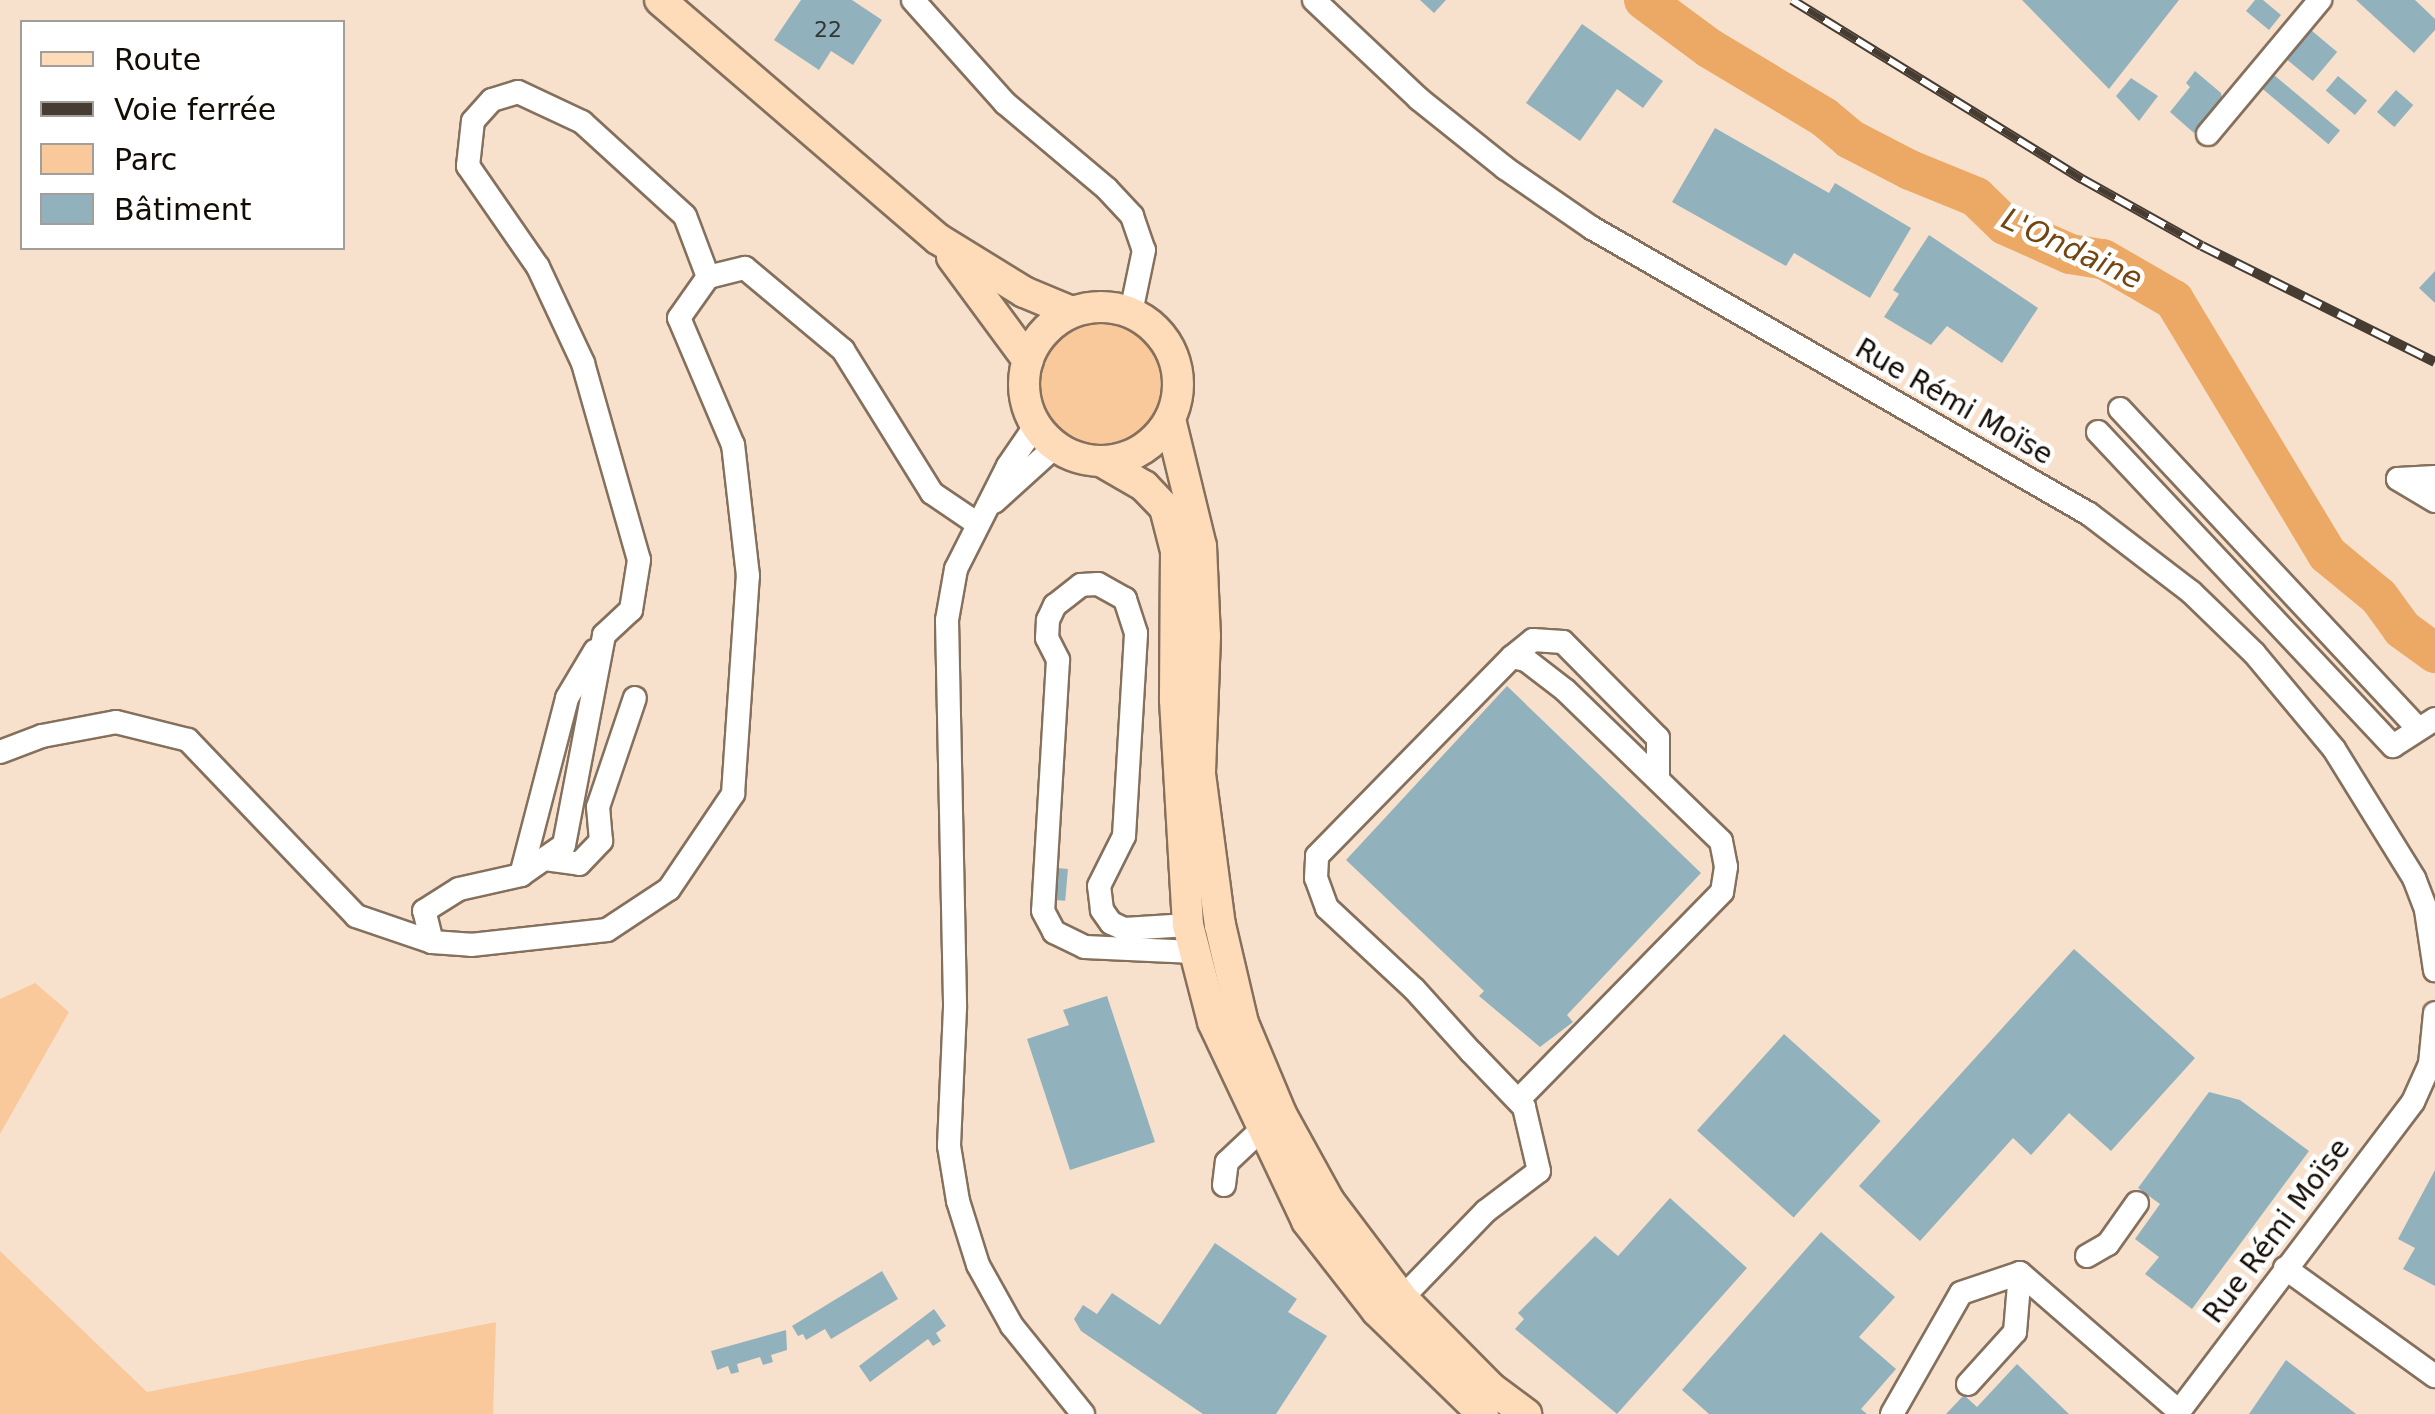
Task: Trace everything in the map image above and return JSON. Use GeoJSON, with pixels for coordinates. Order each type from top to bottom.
{"type":"FeatureCollection","features":[{"type":"Feature","properties":{"kind":"main road"},"geometry":{"type":"LineString","coordinates":[[660,0],[938,239],[1024,292],[1072,312]]}},
{"type":"Feature","properties":{"kind":"main road"},"geometry":{"type":"LineString","coordinates":[[938,239],[998,314],[1028,360]]}},
{"type":"Feature","properties":{"kind":"main road"},"geometry":{"type":"LineString","coordinates":[[1101,461],[1128,456],[1152,442],[1170,419],[1178,395],[1177,370],[1168,346],[1153,326],[1131,312],[1102,306],[1072,312],[1053,323],[1028,360],[1024,382],[1046,436],[1144,486],[1166,508],[1176,551],[1175,700],[1191,939],[1214,1022],[1261,1130],[1307,1221],[1376,1310],[1483,1414]]}},
{"type":"Feature","properties":{"kind":"main road"},"geometry":{"type":"LineString","coordinates":[[1170,419],[1201,546],[1205,636],[1200,774],[1220,925],[1243,1022],[1281,1114],[1329,1201],[1402,1298],[1491,1388],[1526,1414]]}},
{"type":"Feature","properties":{"kind":"street"},"geometry":{"type":"LineString","coordinates":[[913,0],[1005,103],[1107,189],[1132,216],[1144,250],[1131,312]]}},
{"type":"Feature","properties":{"kind":"street","name":"Rue Rémi Moïse"},"geometry":{"type":"LineString","coordinates":[[1314,0],[1419,99],[1505,168],[1592,228],[2088,514],[2191,592],[2254,654],[2334,749],[2414,878],[2426,910],[2435,970]]}},
{"type":"Feature","properties":{"kind":"street"},"geometry":{"type":"LineString","coordinates":[[2208,134],[2320,0]]}},
{"type":"Feature","properties":{"kind":"street"},"geometry":{"type":"LineString","coordinates":[[521,876],[566,698],[604,635],[632,610],[638,560],[583,363],[538,267],[468,166],[473,121],[492,100],[518,92],[582,122],[685,216],[708,277]]}},
{"type":"Feature","properties":{"kind":"street"},"geometry":{"type":"LineString","coordinates":[[0,752],[42,736],[116,722],[188,740],[356,916],[432,942],[471,945],[607,930],[668,889],[733,794],[748,576],[732,446],[679,318],[708,277],[745,268],[843,350],[932,493],[978,524]]}},
{"type":"Feature","properties":{"kind":"street"},"geometry":{"type":"LineString","coordinates":[[2098,432],[2393,746],[2426,723],[2120,409]]}},
{"type":"Feature","properties":{"kind":"street"},"geometry":{"type":"LineString","coordinates":[[1046,436],[1008,466],[956,569],[947,620],[955,1008],[949,1146],[958,1201],[978,1265],[1012,1326],[1083,1414]]}},
{"type":"Feature","properties":{"kind":"street"},"geometry":{"type":"LineString","coordinates":[[2435,477],[2398,478],[2435,500]]}},
{"type":"Feature","properties":{"kind":"street"},"geometry":{"type":"LineString","coordinates":[[1098,584],[1125,599],[1136,634],[1124,836],[1100,886],[1102,910],[1111,923],[1124,929],[1191,939],[1084,948],[1054,932],[1043,911],[1058,660],[1047,638],[1048,620],[1054,605],[1081,586],[1098,584]]}},
{"type":"Feature","properties":{"kind":"street"},"geometry":{"type":"LineString","coordinates":[[432,942],[424,911],[459,888],[521,876],[564,845],[604,635]]}},
{"type":"Feature","properties":{"kind":"street"},"geometry":{"type":"LineString","coordinates":[[1402,1298],[1486,1211],[1539,1172],[1524,1107],[1414,989],[1327,908],[1316,878],[1317,856],[1533,640],[1563,642],[1658,738],[1658,780]]}},
{"type":"Feature","properties":{"kind":"street"},"geometry":{"type":"LineString","coordinates":[[1512,657],[1526,660],[1565,690],[1721,841],[1726,867],[1722,892],[1518,1100]]}},
{"type":"Feature","properties":{"kind":"street"},"geometry":{"type":"LineString","coordinates":[[545,858],[579,864],[600,841],[598,806],[635,698]]}},
{"type":"Feature","properties":{"kind":"street","name":"Rue Rémi Moïse"},"geometry":{"type":"LineString","coordinates":[[2178,1413],[2285,1268],[2429,1086],[2435,1013]]}},
{"type":"Feature","properties":{"kind":"street"},"geometry":{"type":"LineString","coordinates":[[1218,1167],[1261,1130]]}},
{"type":"Feature","properties":{"kind":"street"},"geometry":{"type":"LineString","coordinates":[[2087,1256],[2108,1244],[2138,1203]]}},
{"type":"Feature","properties":{"kind":"street"},"geometry":{"type":"LineString","coordinates":[[2285,1268],[2435,1376]]}},
{"type":"Feature","properties":{"kind":"street"},"geometry":{"type":"LineString","coordinates":[[2020,1273],[2178,1413]]}},
{"type":"Feature","properties":{"kind":"street"},"geometry":{"type":"LineString","coordinates":[[1968,1384],[2016,1332],[2020,1273]]}},
{"type":"Feature","properties":{"kind":"street"},"geometry":{"type":"LineString","coordinates":[[1892,1414],[1962,1293],[2020,1273]]}},
{"type":"Feature","properties":{"kind":"green space"},"geometry":{"type":"Polygon","coordinates":[[[1101,319],[1126,324],[1148,338],[1162,360],[1167,385],[1162,410],[1148,432],[1126,446],[1101,451],[1076,446],[1054,432],[1040,410],[1035,385],[1040,360],[1054,338],[1076,324],[1101,319]]]}},
{"type":"Feature","properties":{"kind":"green space"},"geometry":{"type":"Polygon","coordinates":[[[35,983],[69,1012],[0,1134],[0,999],[35,983]]]}},
{"type":"Feature","properties":{"kind":"green space"},"geometry":{"type":"Polygon","coordinates":[[[0,1251],[147,1392],[496,1322],[493,1414],[0,1414],[0,1251]]]}},
{"type":"Feature","properties":{"kind":"building"},"geometry":{"type":"Polygon","coordinates":[[[801,0],[852,0],[882,20],[853,65],[831,51],[819,70],[774,40],[801,0]]]}},
{"type":"Feature","properties":{"kind":"building"},"geometry":{"type":"Polygon","coordinates":[[[1420,0],[1446,0],[1434,13],[1420,0]]]}},
{"type":"Feature","properties":{"kind":"building"},"geometry":{"type":"Polygon","coordinates":[[[2022,0],[2179,0],[2109,89],[2022,0]]]}},
{"type":"Feature","properties":{"kind":"building"},"geometry":{"type":"Polygon","coordinates":[[[2255,0],[2263,0],[2281,15],[2269,30],[2246,11],[2255,0]]]}},
{"type":"Feature","properties":{"kind":"building"},"geometry":{"type":"Polygon","coordinates":[[[2356,0],[2415,0],[2435,19],[2435,30],[2414,53],[2356,0]]]}},
{"type":"Feature","properties":{"kind":"building"},"geometry":{"type":"Polygon","coordinates":[[[1582,24],[1663,81],[1643,108],[1617,89],[1580,141],[1526,103],[1582,24]]]}},
{"type":"Feature","properties":{"kind":"building"},"geometry":{"type":"Polygon","coordinates":[[[2305,25],[2337,52],[2313,81],[2281,54],[2305,25]]]}},
{"type":"Feature","properties":{"kind":"building"},"geometry":{"type":"Polygon","coordinates":[[[2268,70],[2340,130],[2328,144],[2256,84],[2268,70]]]}},
{"type":"Feature","properties":{"kind":"building"},"geometry":{"type":"Polygon","coordinates":[[[2195,71],[2221,93],[2222,99],[2194,133],[2170,112],[2190,87],[2186,83],[2195,71]]]}},
{"type":"Feature","properties":{"kind":"building"},"geometry":{"type":"Polygon","coordinates":[[[2338,76],[2367,100],[2355,115],[2326,91],[2338,76]]]}},
{"type":"Feature","properties":{"kind":"building"},"geometry":{"type":"Polygon","coordinates":[[[2131,78],[2158,96],[2139,121],[2116,96],[2131,78]]]}},
{"type":"Feature","properties":{"kind":"building"},"geometry":{"type":"Polygon","coordinates":[[[2396,90],[2413,105],[2394,127],[2377,112],[2396,90]]]}},
{"type":"Feature","properties":{"kind":"building"},"geometry":{"type":"Polygon","coordinates":[[[1715,128],[1829,193],[1835,183],[1911,228],[1870,298],[1794,253],[1786,266],[1672,202],[1715,128]]]}},
{"type":"Feature","properties":{"kind":"building"},"geometry":{"type":"Polygon","coordinates":[[[1929,235],[2038,308],[2002,363],[1947,326],[1931,345],[1884,317],[1899,294],[1893,290],[1929,235]]]}},
{"type":"Feature","properties":{"kind":"building"},"geometry":{"type":"Polygon","coordinates":[[[2435,271],[2435,303],[2419,288],[2435,271]]]}},
{"type":"Feature","properties":{"kind":"building"},"geometry":{"type":"Polygon","coordinates":[[[1507,686],[1701,873],[1567,1015],[1573,1022],[1540,1047],[1479,996],[1484,991],[1346,860],[1507,686]]]}},
{"type":"Feature","properties":{"kind":"building"},"geometry":{"type":"Polygon","coordinates":[[[1057,868],[1068,869],[1065,901],[1054,900],[1057,868]]]}},
{"type":"Feature","properties":{"kind":"building"},"geometry":{"type":"Polygon","coordinates":[[[2074,949],[2195,1058],[2111,1151],[2069,1113],[2031,1155],[2013,1138],[1920,1241],[1859,1186],[2074,949]]]}},
{"type":"Feature","properties":{"kind":"building"},"geometry":{"type":"Polygon","coordinates":[[[1107,996],[1155,1142],[1070,1170],[1027,1039],[1069,1025],[1063,1010],[1107,996]]]}},
{"type":"Feature","properties":{"kind":"building"},"geometry":{"type":"Polygon","coordinates":[[[1784,1034],[1881,1121],[1794,1218],[1697,1131],[1784,1034]]]}},
{"type":"Feature","properties":{"kind":"building"},"geometry":{"type":"Polygon","coordinates":[[[2209,1092],[2240,1100],[2309,1151],[2192,1309],[2145,1274],[2159,1257],[2135,1239],[2160,1204],[2138,1188],[2209,1092]]]}},
{"type":"Feature","properties":{"kind":"building"},"geometry":{"type":"Polygon","coordinates":[[[2435,1170],[2435,1286],[2403,1269],[2415,1248],[2398,1239],[2435,1170]]]}},
{"type":"Feature","properties":{"kind":"building"},"geometry":{"type":"Polygon","coordinates":[[[1670,1198],[1747,1268],[1617,1414],[1515,1329],[1524,1319],[1518,1313],[1595,1236],[1618,1256],[1670,1198]]]}},
{"type":"Feature","properties":{"kind":"building"},"geometry":{"type":"Polygon","coordinates":[[[1821,1232],[1895,1297],[1859,1337],[1896,1369],[1861,1409],[1867,1414],[1709,1414],[1682,1390],[1821,1232]]]}},
{"type":"Feature","properties":{"kind":"building"},"geometry":{"type":"Polygon","coordinates":[[[1215,1243],[1297,1299],[1288,1312],[1327,1336],[1276,1414],[1203,1414],[1081,1331],[1074,1319],[1083,1305],[1097,1314],[1112,1293],[1160,1325],[1215,1243]]]}},
{"type":"Feature","properties":{"kind":"building"},"geometry":{"type":"Polygon","coordinates":[[[882,1271],[898,1299],[831,1339],[825,1329],[806,1340],[803,1334],[798,1336],[792,1326],[882,1271]]]}},
{"type":"Feature","properties":{"kind":"building"},"geometry":{"type":"Polygon","coordinates":[[[934,1309],[946,1326],[936,1333],[941,1341],[933,1346],[928,1339],[870,1382],[859,1366],[934,1309]]]}},
{"type":"Feature","properties":{"kind":"building"},"geometry":{"type":"Polygon","coordinates":[[[786,1330],[787,1350],[771,1355],[773,1362],[763,1365],[760,1357],[737,1364],[739,1372],[731,1374],[728,1366],[717,1370],[711,1351],[786,1330]]]}},
{"type":"Feature","properties":{"kind":"building"},"geometry":{"type":"Polygon","coordinates":[[[2286,1360],[2356,1414],[2249,1414],[2286,1360]]]}},
{"type":"Feature","properties":{"kind":"building"},"geometry":{"type":"Polygon","coordinates":[[[2017,1364],[2069,1414],[1946,1414],[1964,1395],[1977,1407],[2017,1364]]]}},
{"type":"Feature","properties":{"kind":"waterway","name":"L'Ondaine"},"geometry":{"type":"LineString","coordinates":[[1644,0],[1709,48],[1824,117],[1850,139],[1910,170],[1976,197],[2005,225],[2070,254],[2103,259],[2174,300],[2327,554],[2379,597],[2402,629],[2435,653]]}},
{"type":"Feature","properties":{"kind":"railway"},"geometry":{"type":"LineString","coordinates":[[1792,0],[2082,179],[2202,246],[2435,362]]}}]}
